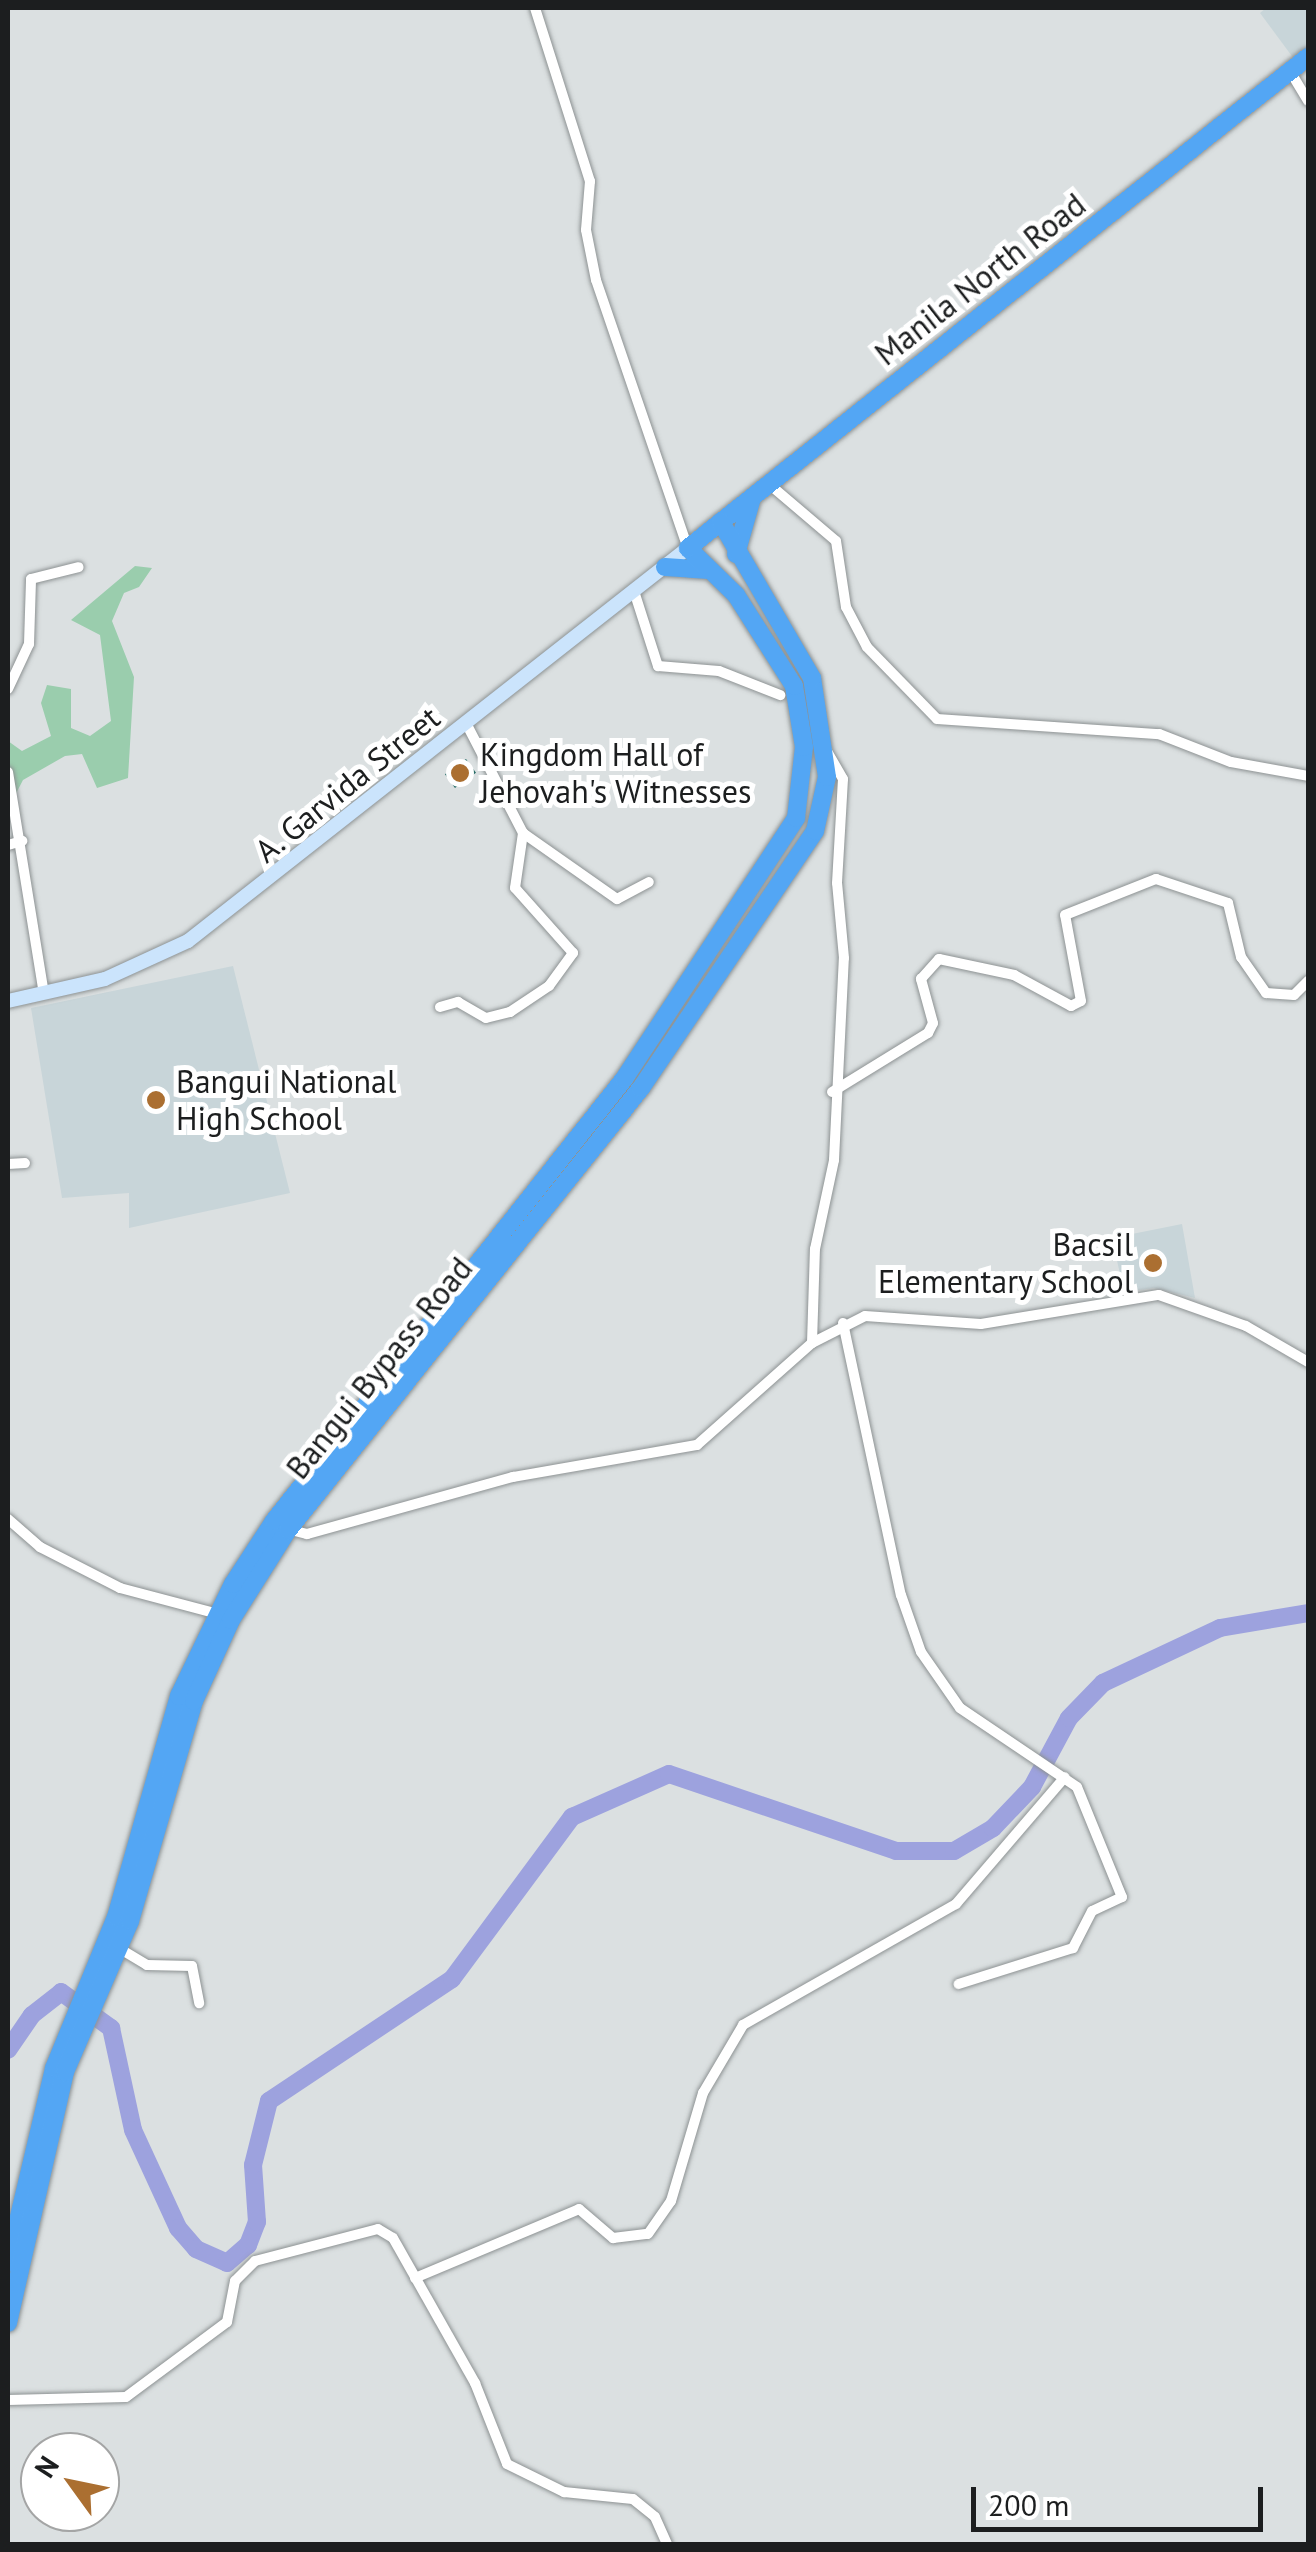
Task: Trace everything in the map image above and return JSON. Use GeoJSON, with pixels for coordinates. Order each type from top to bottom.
{"type":"FeatureCollection","features":[{"type":"Feature","properties":{"kind":"highway","name":"Manila North Road"},"geometry":{"type":"LineString","coordinates":[[688,548],[1308,56]]}},
{"type":"Feature","properties":{"kind":"highway"},"geometry":{"type":"LineString","coordinates":[[736,555],[761,490]]}},
{"type":"Feature","properties":{"kind":"highway","name":"Bangui Bypass Road"},"geometry":{"type":"LineString","coordinates":[[281,1525],[584,1161],[758,923],[815,831],[826,750],[812,678],[736,555],[721,522]]}},
{"type":"Feature","properties":{"kind":"highway","name":"Bangui Bypass Road"},"geometry":{"type":"LineString","coordinates":[[8,2263],[34,2137],[113,1945],[224,1616],[281,1525],[624,1079],[780,850],[802,799],[804,747],[794,686],[758,625],[714,572],[688,548]]}},
{"type":"Feature","properties":{"kind":"highway"},"geometry":{"type":"LineString","coordinates":[[665,567],[714,572]]}},
{"type":"Feature","properties":{"kind":"highway"},"geometry":{"type":"LineString","coordinates":[[758,625],[775,613]]}},
{"type":"Feature","properties":{"kind":"highway","name":"Bangui Bypass Road"},"geometry":{"type":"LineString","coordinates":[[8,2323],[74,2033]]}},
{"type":"Feature","properties":{"kind":"main road","name":"A. Garvida Street"},"geometry":{"type":"LineString","coordinates":[[8,1001],[105,979],[188,941],[688,548]]}},
{"type":"Feature","properties":{"kind":"street"},"geometry":{"type":"LineString","coordinates":[[535,8],[590,181],[586,230],[596,280],[688,548]]}},
{"type":"Feature","properties":{"kind":"street"},"geometry":{"type":"LineString","coordinates":[[1290,71],[1308,101]]}},
{"type":"Feature","properties":{"kind":"street"},"geometry":{"type":"LineString","coordinates":[[761,490],[836,541],[846,606],[867,648],[936,719],[1159,734],[1232,762],[1308,776]]}},
{"type":"Feature","properties":{"kind":"street"},"geometry":{"type":"LineString","coordinates":[[8,689],[27,653],[32,580],[80,567]]}},
{"type":"Feature","properties":{"kind":"street"},"geometry":{"type":"LineString","coordinates":[[634,592],[658,666],[719,670],[780,695]]}},
{"type":"Feature","properties":{"kind":"street"},"geometry":{"type":"LineString","coordinates":[[466,723],[523,833],[617,899],[648,882]]}},
{"type":"Feature","properties":{"kind":"street"},"geometry":{"type":"LineString","coordinates":[[812,1342],[815,1249],[834,1160],[832,1092],[842,1028],[837,883],[844,795],[841,770],[826,750]]}},
{"type":"Feature","properties":{"kind":"street"},"geometry":{"type":"LineString","coordinates":[[8,772],[44,994]]}},
{"type":"Feature","properties":{"kind":"street"},"geometry":{"type":"LineString","coordinates":[[440,1006],[458,1002],[486,1018],[510,1012],[549,986],[574,953],[516,888],[523,833]]}},
{"type":"Feature","properties":{"kind":"street"},"geometry":{"type":"LineString","coordinates":[[8,845],[22,842]]}},
{"type":"Feature","properties":{"kind":"street"},"geometry":{"type":"LineString","coordinates":[[832,1092],[928,1033],[933,1023],[921,979],[939,959],[1014,975],[1071,1006],[1081,1001],[1064,915],[1156,878],[1228,903],[1242,957],[1266,994],[1294,995],[1308,982]]}},
{"type":"Feature","properties":{"kind":"street"},"geometry":{"type":"LineString","coordinates":[[8,1164],[24,1164]]}},
{"type":"Feature","properties":{"kind":"street"},"geometry":{"type":"LineString","coordinates":[[281,1525],[307,1534],[513,1477],[697,1445],[812,1342],[844,1323],[876,1316],[981,1324],[1159,1295],[1246,1326],[1308,1362]]}},
{"type":"Feature","properties":{"kind":"street"},"geometry":{"type":"LineString","coordinates":[[844,1323],[901,1595],[921,1652],[960,1708],[1062,1776],[1086,1803],[1122,1897],[1092,1911],[1074,1948],[960,1984]]}},
{"type":"Feature","properties":{"kind":"street"},"geometry":{"type":"LineString","coordinates":[[8,1520],[40,1547],[120,1588],[224,1616]]}},
{"type":"Feature","properties":{"kind":"street"},"geometry":{"type":"LineString","coordinates":[[415,2278],[579,2208],[613,2238],[648,2234],[671,2201],[703,2093],[743,2025],[956,1904],[1062,1776]]}},
{"type":"Feature","properties":{"kind":"street"},"geometry":{"type":"LineString","coordinates":[[113,1945],[146,1965],[192,1966],[200,2002]]}},
{"type":"Feature","properties":{"kind":"street"},"geometry":{"type":"LineString","coordinates":[[8,2400],[126,2397],[227,2322],[234,2281],[247,2266],[291,2248],[378,2229],[393,2238],[475,2383],[507,2464],[564,2492],[634,2499],[656,2516],[667,2544]]}},
{"type":"Feature","properties":{"kind":"shaded area"},"geometry":{"type":"Polygon","coordinates":[[[1266,8],[1308,8],[1308,47],[1294,59],[1260,13],[1266,8]]]}},
{"type":"Feature","properties":{"kind":"shaded area","name":"Bangui National High School"},"geometry":{"type":"Polygon","coordinates":[[[233,966],[290,1193],[129,1228],[129,1193],[62,1198],[31,1008],[233,966]]]}},
{"type":"Feature","properties":{"kind":"shaded area","name":"Bacsil Elementary School"},"geometry":{"type":"Polygon","coordinates":[[[1182,1224],[1195,1298],[1154,1288],[1124,1292],[1112,1238],[1182,1224]]]}},
{"type":"Feature","properties":{"kind":"green space"},"geometry":{"type":"Polygon","coordinates":[[[135,566],[152,568],[139,587],[124,593],[112,621],[134,677],[128,778],[97,788],[82,754],[65,756],[23,780],[8,809],[8,741],[22,751],[51,736],[41,703],[47,685],[71,689],[71,728],[90,736],[111,721],[100,635],[71,620],[135,566]]]}},
{"type":"Feature","properties":{"kind":"building","name":"Kingdom Hall of Jehovah's Witnesses"},"geometry":{"type":"Polygon","coordinates":[[[466,759],[476,773],[455,788],[445,774],[466,759]]]}},
{"type":"Feature","properties":{"kind":"waterway"},"geometry":{"type":"LineString","coordinates":[[8,2050],[32,2015],[61,1992],[111,2028],[133,2130],[178,2228],[196,2249],[227,2263],[248,2245],[257,2222],[253,2165],[269,2101],[452,1979],[572,1817],[669,1774],[896,1851],[954,1851],[993,1828],[1032,1787],[1069,1718],[1103,1683],[1220,1628],[1308,1613]]}},
{"type":"Feature","properties":{"kind":"place","name":"Kingdom Hall of Jehovah's Witnesses"},"geometry":{"type":"Point","coordinates":[460,773]}},
{"type":"Feature","properties":{"kind":"place","name":"Bangui National High School"},"geometry":{"type":"Point","coordinates":[156,1100]}},
{"type":"Feature","properties":{"kind":"place","name":"Bacsil Elementary School"},"geometry":{"type":"Point","coordinates":[1153,1263]}}]}
